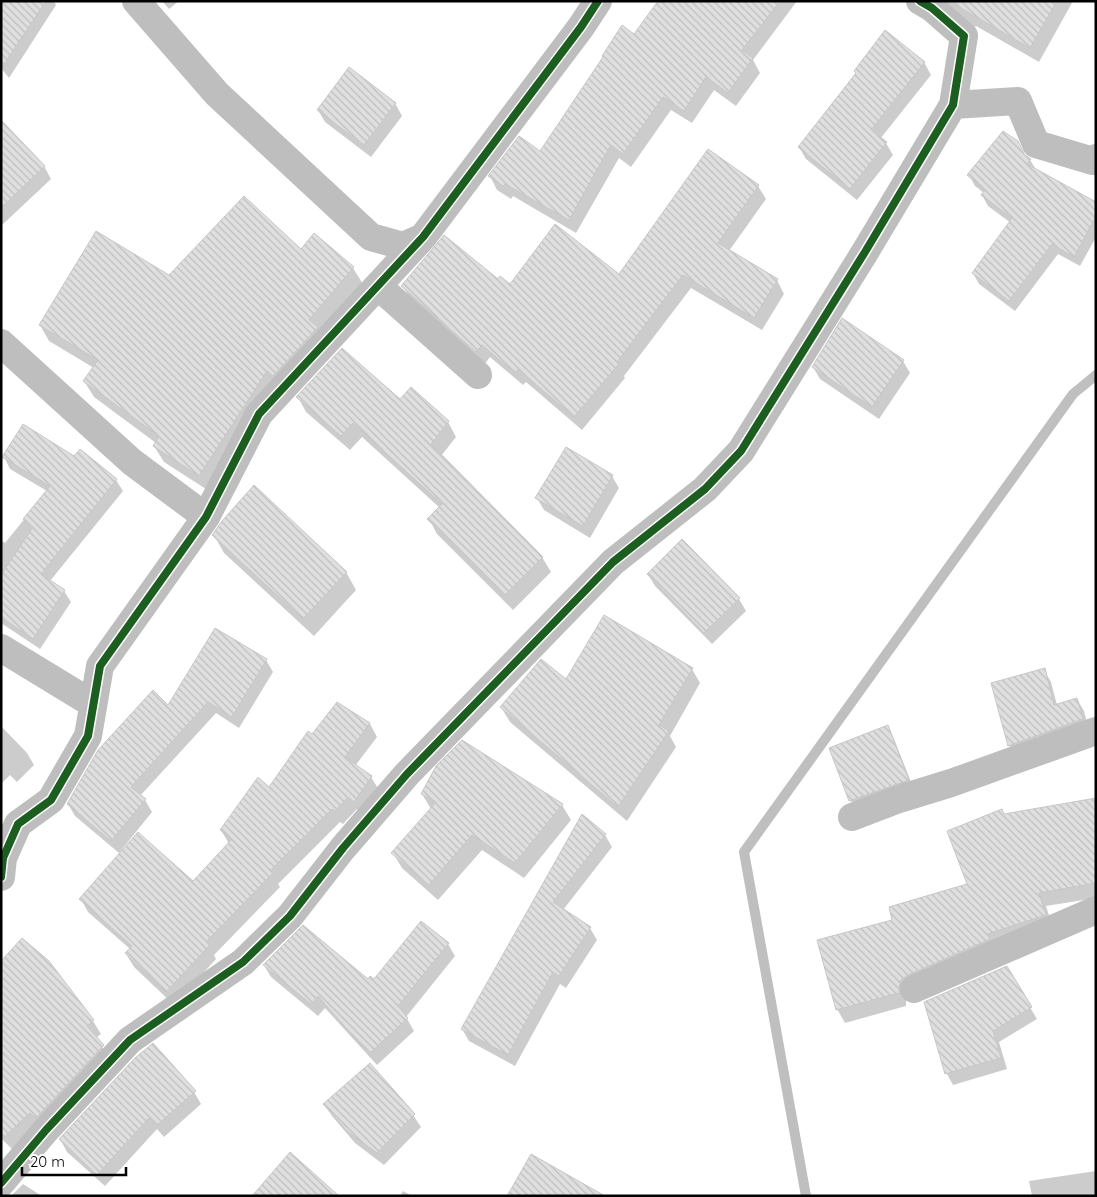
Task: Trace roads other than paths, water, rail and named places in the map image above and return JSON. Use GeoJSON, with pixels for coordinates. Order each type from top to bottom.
{"type":"FeatureCollection","features":[{"type":"Feature","properties":{"kind":"street"},"geometry":{"type":"LineString","coordinates":[[136,1],[217,94],[371,238],[403,246],[423,236]]}},
{"type":"Feature","properties":{"kind":"street"},"geometry":{"type":"LineString","coordinates":[[1,877],[3,858],[18,824],[51,800],[88,736],[100,666],[206,517],[259,414],[423,236],[581,27],[598,1]]}},
{"type":"Feature","properties":{"kind":"street"},"geometry":{"type":"LineString","coordinates":[[1,1183],[46,1130],[130,1040],[243,962],[290,916],[343,848],[407,774],[613,562],[705,489],[741,451],[865,252],[953,105],[964,36],[932,8],[920,1]]}},
{"type":"Feature","properties":{"kind":"street"},"geometry":{"type":"LineString","coordinates":[[953,105],[1018,101],[1036,144],[1093,161],[1096,158]]}},
{"type":"Feature","properties":{"kind":"street"},"geometry":{"type":"LineString","coordinates":[[378,286],[478,375]]}},
{"type":"Feature","properties":{"kind":"street"},"geometry":{"type":"LineString","coordinates":[[1,343],[132,462],[206,517]]}},
{"type":"Feature","properties":{"kind":"street"},"geometry":{"type":"LineString","coordinates":[[1,648],[94,704]]}},
{"type":"Feature","properties":{"kind":"street"},"geometry":{"type":"LineString","coordinates":[[852,817],[1096,731]]}},
{"type":"Feature","properties":{"kind":"street"},"geometry":{"type":"LineString","coordinates":[[914,989],[1096,910]]}},
{"type":"Feature","properties":{"kind":"waterway"},"geometry":{"type":"LineString","coordinates":[[806,1196],[744,852],[1073,394],[1096,375]]}}]}
